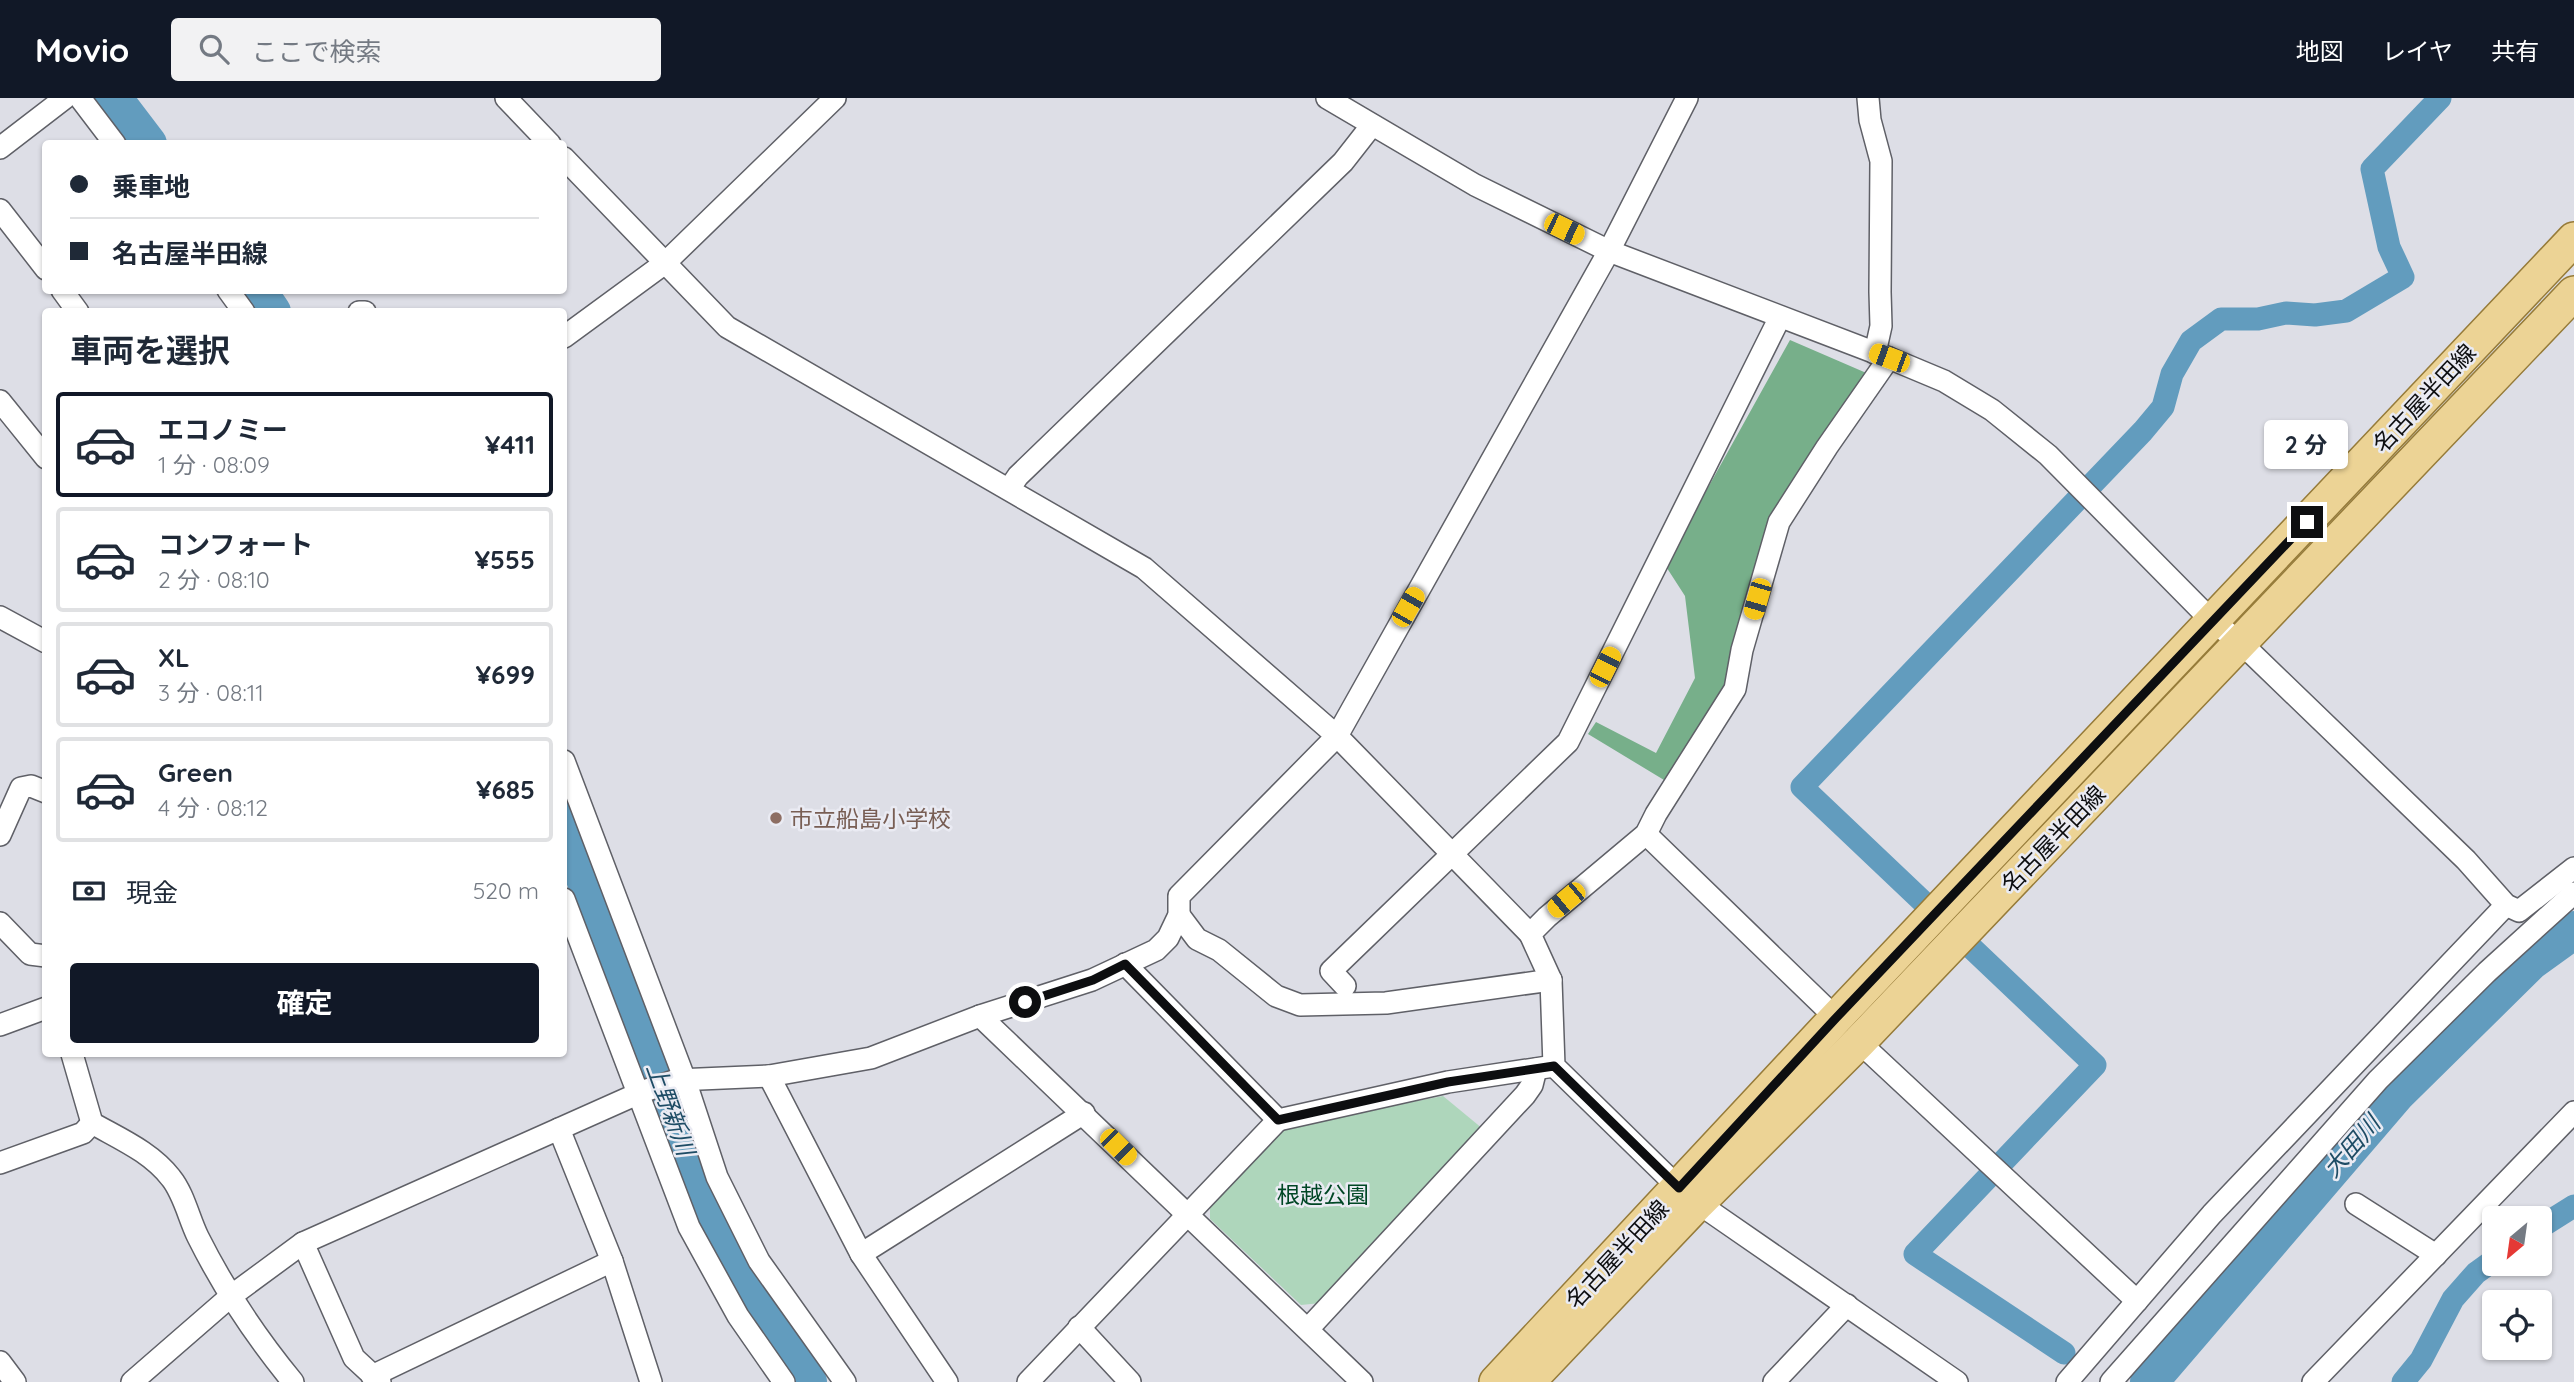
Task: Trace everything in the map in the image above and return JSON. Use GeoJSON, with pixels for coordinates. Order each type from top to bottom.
{"type":"FeatureCollection","features":[{"type":"Feature","properties":{"kind":"main road","name":"名古屋半田線"},"geometry":{"type":"LineString","coordinates":[[1528,1382],[1836,1018],[2574,239]]}},
{"type":"Feature","properties":{"kind":"main road","name":"名古屋半田線"},"geometry":{"type":"LineString","coordinates":[[1496,1382],[1688,1196],[1860,1042],[2574,293]]}},
{"type":"Feature","properties":{"kind":"street"},"geometry":{"type":"LineString","coordinates":[[0,148],[65,98]]}},
{"type":"Feature","properties":{"kind":"street"},"geometry":{"type":"LineString","coordinates":[[80,98],[112,140]]}},
{"type":"Feature","properties":{"kind":"street"},"geometry":{"type":"LineString","coordinates":[[506,98],[546,140]]}},
{"type":"Feature","properties":{"kind":"street"},"geometry":{"type":"LineString","coordinates":[[567,335],[665,263],[835,98]]}},
{"type":"Feature","properties":{"kind":"street"},"geometry":{"type":"LineString","coordinates":[[1326,98],[1475,185],[1609,251],[1882,355],[1944,381],[1992,410],[2048,455],[2213,622],[2240,642],[2466,860],[2506,905],[2519,911],[2574,868]]}},
{"type":"Feature","properties":{"kind":"street"},"geometry":{"type":"LineString","coordinates":[[132,1382],[231,1296],[303,1243],[640,1093],[681,1080],[769,1076],[871,1058],[980,1016],[1093,980],[1156,950],[1168,938],[1179,915],[1179,896],[1337,736],[1609,251],[1687,98]]}},
{"type":"Feature","properties":{"kind":"street"},"geometry":{"type":"LineString","coordinates":[[1530,934],[1546,917],[1646,834],[1735,689],[1742,650],[1779,522],[1882,355],[1881,161],[1870,120],[1868,98]]}},
{"type":"Feature","properties":{"kind":"street"},"geometry":{"type":"LineString","coordinates":[[1009,489],[1027,466],[1343,162],[1372,125]]}},
{"type":"Feature","properties":{"kind":"street"},"geometry":{"type":"LineString","coordinates":[[567,161],[727,327],[1144,568],[1337,736],[1530,934],[1550,980],[1545,1067],[1525,1096],[1308,1329]]}},
{"type":"Feature","properties":{"kind":"street"},"geometry":{"type":"LineString","coordinates":[[0,210],[42,264]]}},
{"type":"Feature","properties":{"kind":"street"},"geometry":{"type":"LineString","coordinates":[[1345,986],[1331,971],[1568,742],[1780,317]]}},
{"type":"Feature","properties":{"kind":"street"},"geometry":{"type":"LineString","coordinates":[[0,401],[42,453]]}},
{"type":"Feature","properties":{"kind":"street"},"geometry":{"type":"LineString","coordinates":[[0,617],[42,640]]}},
{"type":"Feature","properties":{"kind":"street"},"geometry":{"type":"LineString","coordinates":[[567,769],[718,1177],[759,1261],[845,1382]]}},
{"type":"Feature","properties":{"kind":"street"},"geometry":{"type":"LineString","coordinates":[[0,835],[21,788],[31,786],[42,790]]}},
{"type":"Feature","properties":{"kind":"street"},"geometry":{"type":"LineString","coordinates":[[1646,834],[1836,1018]]}},
{"type":"Feature","properties":{"kind":"street"},"geometry":{"type":"LineString","coordinates":[[2111,1382],[2378,1080],[2487,972],[2574,893]]}},
{"type":"Feature","properties":{"kind":"street"},"geometry":{"type":"LineString","coordinates":[[2067,1382],[2212,1214],[2506,905]]}},
{"type":"Feature","properties":{"kind":"street"},"geometry":{"type":"LineString","coordinates":[[567,907],[689,1227],[738,1316],[784,1382]]}},
{"type":"Feature","properties":{"kind":"street"},"geometry":{"type":"LineString","coordinates":[[1179,915],[1197,939],[1219,950],[1276,996],[1300,1005],[1386,1003],[1550,980]]}},
{"type":"Feature","properties":{"kind":"street"},"geometry":{"type":"LineString","coordinates":[[0,923],[30,954],[42,956]]}},
{"type":"Feature","properties":{"kind":"street"},"geometry":{"type":"LineString","coordinates":[[1125,964],[1278,1120]]}},
{"type":"Feature","properties":{"kind":"street"},"geometry":{"type":"LineString","coordinates":[[0,1025],[42,1010]]}},
{"type":"Feature","properties":{"kind":"street"},"geometry":{"type":"LineString","coordinates":[[980,1016],[1362,1382]]}},
{"type":"Feature","properties":{"kind":"street"},"geometry":{"type":"LineString","coordinates":[[1860,1042],[2137,1301]]}},
{"type":"Feature","properties":{"kind":"street"},"geometry":{"type":"LineString","coordinates":[[73,1057],[92,1123],[148,1154],[173,1180],[198,1237],[231,1296],[265,1348],[293,1382]]}},
{"type":"Feature","properties":{"kind":"street"},"geometry":{"type":"LineString","coordinates":[[1028,1382],[1278,1120],[1448,1082],[1545,1067]]}},
{"type":"Feature","properties":{"kind":"street"},"geometry":{"type":"LineString","coordinates":[[1545,1067],[1688,1196],[1957,1382]]}},
{"type":"Feature","properties":{"kind":"street"},"geometry":{"type":"LineString","coordinates":[[769,1076],[861,1254],[947,1382]]}},
{"type":"Feature","properties":{"kind":"street"},"geometry":{"type":"LineString","coordinates":[[2313,1382],[2574,1112]]}},
{"type":"Feature","properties":{"kind":"street"},"geometry":{"type":"LineString","coordinates":[[861,1254],[1084,1113]]}},
{"type":"Feature","properties":{"kind":"street"},"geometry":{"type":"LineString","coordinates":[[0,1163],[83,1133],[92,1123]]}},
{"type":"Feature","properties":{"kind":"street"},"geometry":{"type":"LineString","coordinates":[[559,1129],[612,1261],[651,1382]]}},
{"type":"Feature","properties":{"kind":"street"},"geometry":{"type":"LineString","coordinates":[[2356,1204],[2436,1255]]}},
{"type":"Feature","properties":{"kind":"street"},"geometry":{"type":"LineString","coordinates":[[303,1243],[354,1358],[376,1379],[612,1261]]}},
{"type":"Feature","properties":{"kind":"street"},"geometry":{"type":"LineString","coordinates":[[1774,1382],[1847,1305]]}},
{"type":"Feature","properties":{"kind":"street"},"geometry":{"type":"LineString","coordinates":[[1079,1327],[1130,1382]]}},
{"type":"Feature","properties":{"kind":"street"},"geometry":{"type":"LineString","coordinates":[[0,1362],[15,1382]]}},
{"type":"Feature","properties":{"kind":"green space"},"geometry":{"type":"Polygon","coordinates":[[[1790,340],[1871,375],[1774,519],[1726,690],[1669,783],[1588,734],[1596,722],[1656,753],[1695,678],[1685,596],[1665,565],[1790,340]]]}},
{"type":"Feature","properties":{"kind":"green space","name":"根越公園"},"geometry":{"type":"Polygon","coordinates":[[[1443,1096],[1483,1129],[1321,1303],[1301,1305],[1210,1219],[1210,1208],[1285,1127],[1443,1096]]]}},
{"type":"Feature","properties":{"kind":"waterway","name":"上野新川"},"geometry":{"type":"LineString","coordinates":[[113,98],[145,140]]}},
{"type":"Feature","properties":{"kind":"waterway"},"geometry":{"type":"LineString","coordinates":[[2064,1353],[1915,1254],[2095,1065],[1802,787],[2143,431],[2163,407],[2172,374],[2191,341],[2221,319],[2258,319],[2286,313],[2315,315],[2346,311],[2403,277],[2389,247],[2372,169],[2440,98]]}},
{"type":"Feature","properties":{"kind":"waterway","name":"上野新川"},"geometry":{"type":"LineString","coordinates":[[260,294],[269,308]]}},
{"type":"Feature","properties":{"kind":"waterway","name":"上野新川"},"geometry":{"type":"LineString","coordinates":[[567,828],[650,1060],[715,1229],[747,1296],[808,1382]]}},
{"type":"Feature","properties":{"kind":"waterway","name":"大田川"},"geometry":{"type":"LineString","coordinates":[[2149,1382],[2397,1093],[2531,961],[2574,930]]}},
{"type":"Feature","properties":{"kind":"waterway"},"geometry":{"type":"LineString","coordinates":[[2552,1220],[2574,1206]]}},
{"type":"Feature","properties":{"kind":"waterway"},"geometry":{"type":"LineString","coordinates":[[2403,1382],[2421,1360],[2453,1299],[2482,1269]]}},
{"type":"Feature","properties":{"kind":"place","name":"市立船島小学校"},"geometry":{"type":"Point","coordinates":[776,818]}},
{"type":"Feature","properties":{"kind":"route"},"geometry":{"type":"LineString","coordinates":[[1025,1002],[1093,980],[1125,964],[1278,1120],[1448,1082],[1554,1066],[1679,1188],[1836,1018],[2307,522]]}}]}
